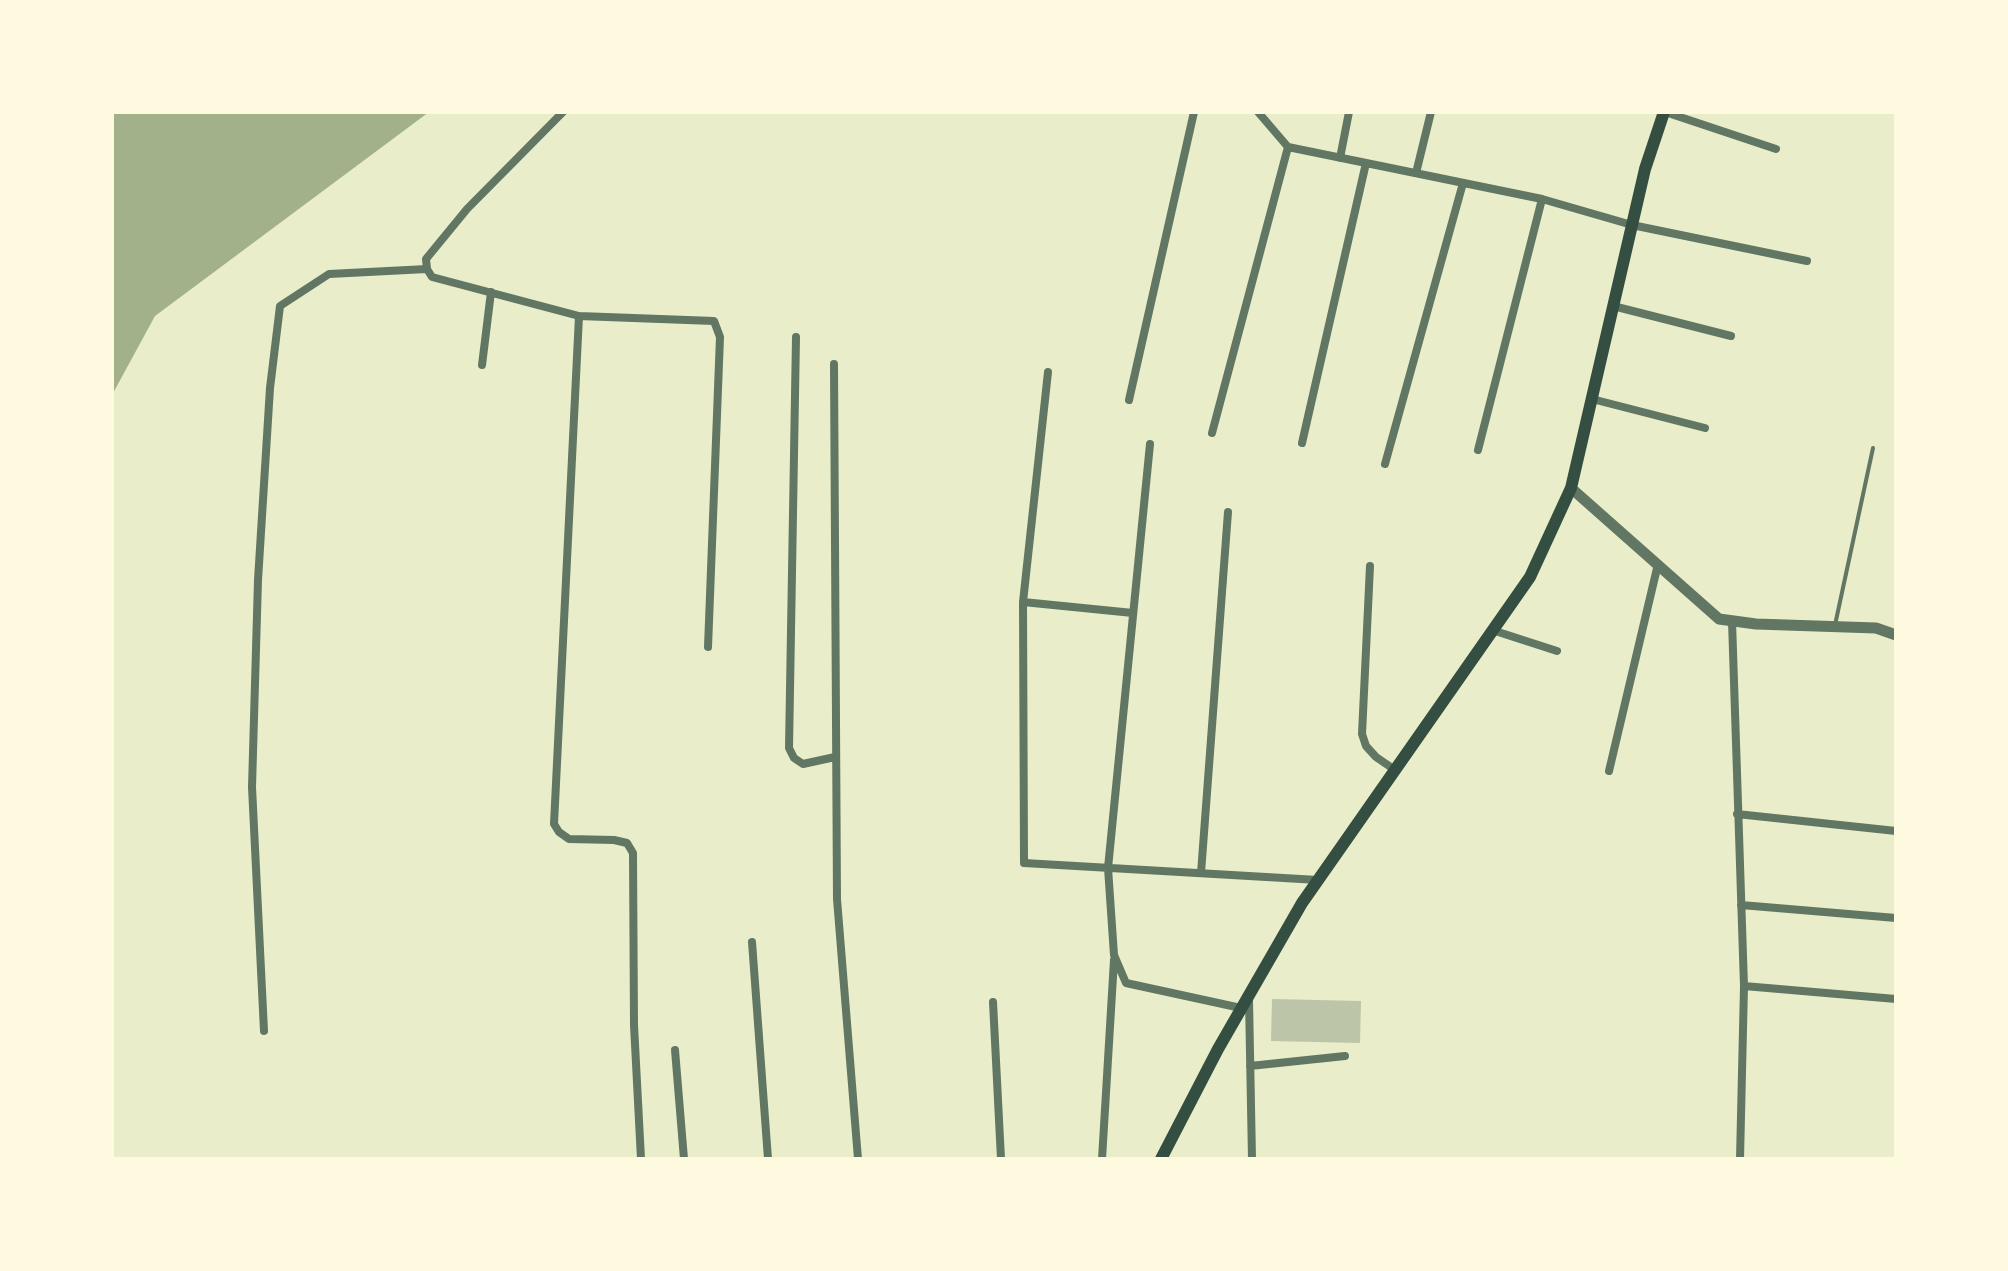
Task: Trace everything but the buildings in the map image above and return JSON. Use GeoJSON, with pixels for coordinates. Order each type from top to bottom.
{"type":"FeatureCollection","features":[{"type":"Feature","properties":{"kind":"main road"},"geometry":{"type":"LineString","coordinates":[[1161,1159],[1241,1008],[1302,903],[1530,577],[1571,488],[1645,169],[1665,112]]}},
{"type":"Feature","properties":{"kind":"street"},"geometry":{"type":"LineString","coordinates":[[563,112],[467,209],[426,259],[427,269],[432,277],[579,316],[714,321],[720,337],[708,647]]}},
{"type":"Feature","properties":{"kind":"street"},"geometry":{"type":"LineString","coordinates":[[1129,400],[1194,112]]}},
{"type":"Feature","properties":{"kind":"street"},"geometry":{"type":"LineString","coordinates":[[1258,112],[1288,147],[1542,199],[1632,225],[1807,261]]}},
{"type":"Feature","properties":{"kind":"street"},"geometry":{"type":"LineString","coordinates":[[1340,158],[1349,112]]}},
{"type":"Feature","properties":{"kind":"street"},"geometry":{"type":"LineString","coordinates":[[1416,173],[1431,112]]}},
{"type":"Feature","properties":{"kind":"street"},"geometry":{"type":"LineString","coordinates":[[1665,112],[1776,149]]}},
{"type":"Feature","properties":{"kind":"street"},"geometry":{"type":"LineString","coordinates":[[1212,433],[1288,147]]}},
{"type":"Feature","properties":{"kind":"street"},"geometry":{"type":"LineString","coordinates":[[1302,443],[1366,163]]}},
{"type":"Feature","properties":{"kind":"street"},"geometry":{"type":"LineString","coordinates":[[1385,464],[1463,183]]}},
{"type":"Feature","properties":{"kind":"street"},"geometry":{"type":"LineString","coordinates":[[1478,450],[1542,199]]}},
{"type":"Feature","properties":{"kind":"street"},"geometry":{"type":"LineString","coordinates":[[264,1031],[252,787],[258,580],[270,388],[280,306],[329,274],[427,269]]}},
{"type":"Feature","properties":{"kind":"street"},"geometry":{"type":"LineString","coordinates":[[482,365],[491,292]]}},
{"type":"Feature","properties":{"kind":"street"},"geometry":{"type":"LineString","coordinates":[[1613,306],[1731,336]]}},
{"type":"Feature","properties":{"kind":"street"},"geometry":{"type":"LineString","coordinates":[[579,316],[554,824],[569,839],[614,840],[627,843],[633,853],[634,1025],[641,1159]]}},
{"type":"Feature","properties":{"kind":"street"},"geometry":{"type":"LineString","coordinates":[[796,337],[789,748],[794,758],[803,764],[835,757]]}},
{"type":"Feature","properties":{"kind":"street"},"geometry":{"type":"LineString","coordinates":[[834,364],[838,911],[858,1159]]}},
{"type":"Feature","properties":{"kind":"street"},"geometry":{"type":"LineString","coordinates":[[1048,372],[1023,602],[1024,863],[1318,880]]}},
{"type":"Feature","properties":{"kind":"street"},"geometry":{"type":"LineString","coordinates":[[1592,399],[1705,428]]}},
{"type":"Feature","properties":{"kind":"street"},"geometry":{"type":"LineString","coordinates":[[1102,1159],[1114,955],[1108,868],[1150,444]]}},
{"type":"Feature","properties":{"kind":"street"},"geometry":{"type":"LineString","coordinates":[[1571,488],[1719,619],[1876,628],[1896,635]]}},
{"type":"Feature","properties":{"kind":"street"},"geometry":{"type":"LineString","coordinates":[[1201,873],[1228,512]]}},
{"type":"Feature","properties":{"kind":"street"},"geometry":{"type":"LineString","coordinates":[[1609,771],[1658,564]]}},
{"type":"Feature","properties":{"kind":"street"},"geometry":{"type":"LineString","coordinates":[[1370,566],[1362,734],[1366,746],[1376,757],[1395,770]]}},
{"type":"Feature","properties":{"kind":"street"},"geometry":{"type":"LineString","coordinates":[[1023,602],[1133,613]]}},
{"type":"Feature","properties":{"kind":"street"},"geometry":{"type":"LineString","coordinates":[[1732,621],[1744,986],[1740,1159]]}},
{"type":"Feature","properties":{"kind":"street"},"geometry":{"type":"LineString","coordinates":[[1492,630],[1557,651]]}},
{"type":"Feature","properties":{"kind":"street"},"geometry":{"type":"LineString","coordinates":[[1737,814],[1896,831]]}},
{"type":"Feature","properties":{"kind":"street"},"geometry":{"type":"LineString","coordinates":[[1741,905],[1896,918]]}},
{"type":"Feature","properties":{"kind":"street"},"geometry":{"type":"LineString","coordinates":[[752,942],[768,1159]]}},
{"type":"Feature","properties":{"kind":"street"},"geometry":{"type":"LineString","coordinates":[[1114,955],[1126,983],[1241,1008]]}},
{"type":"Feature","properties":{"kind":"street"},"geometry":{"type":"LineString","coordinates":[[1744,986],[1896,999]]}},
{"type":"Feature","properties":{"kind":"street"},"geometry":{"type":"LineString","coordinates":[[1248,996],[1252,1159]]}},
{"type":"Feature","properties":{"kind":"street"},"geometry":{"type":"LineString","coordinates":[[993,1002],[1001,1159]]}},
{"type":"Feature","properties":{"kind":"street"},"geometry":{"type":"LineString","coordinates":[[675,1050],[684,1159]]}},
{"type":"Feature","properties":{"kind":"street"},"geometry":{"type":"LineString","coordinates":[[1250,1066],[1345,1056]]}},
{"type":"Feature","properties":{"kind":"lane"},"geometry":{"type":"LineString","coordinates":[[1835,626],[1873,448]]}},
{"type":"Feature","properties":{"kind":"shaded area"},"geometry":{"type":"Polygon","coordinates":[[[112,112],[429,112],[155,316],[112,395],[112,112]]]}}]}
